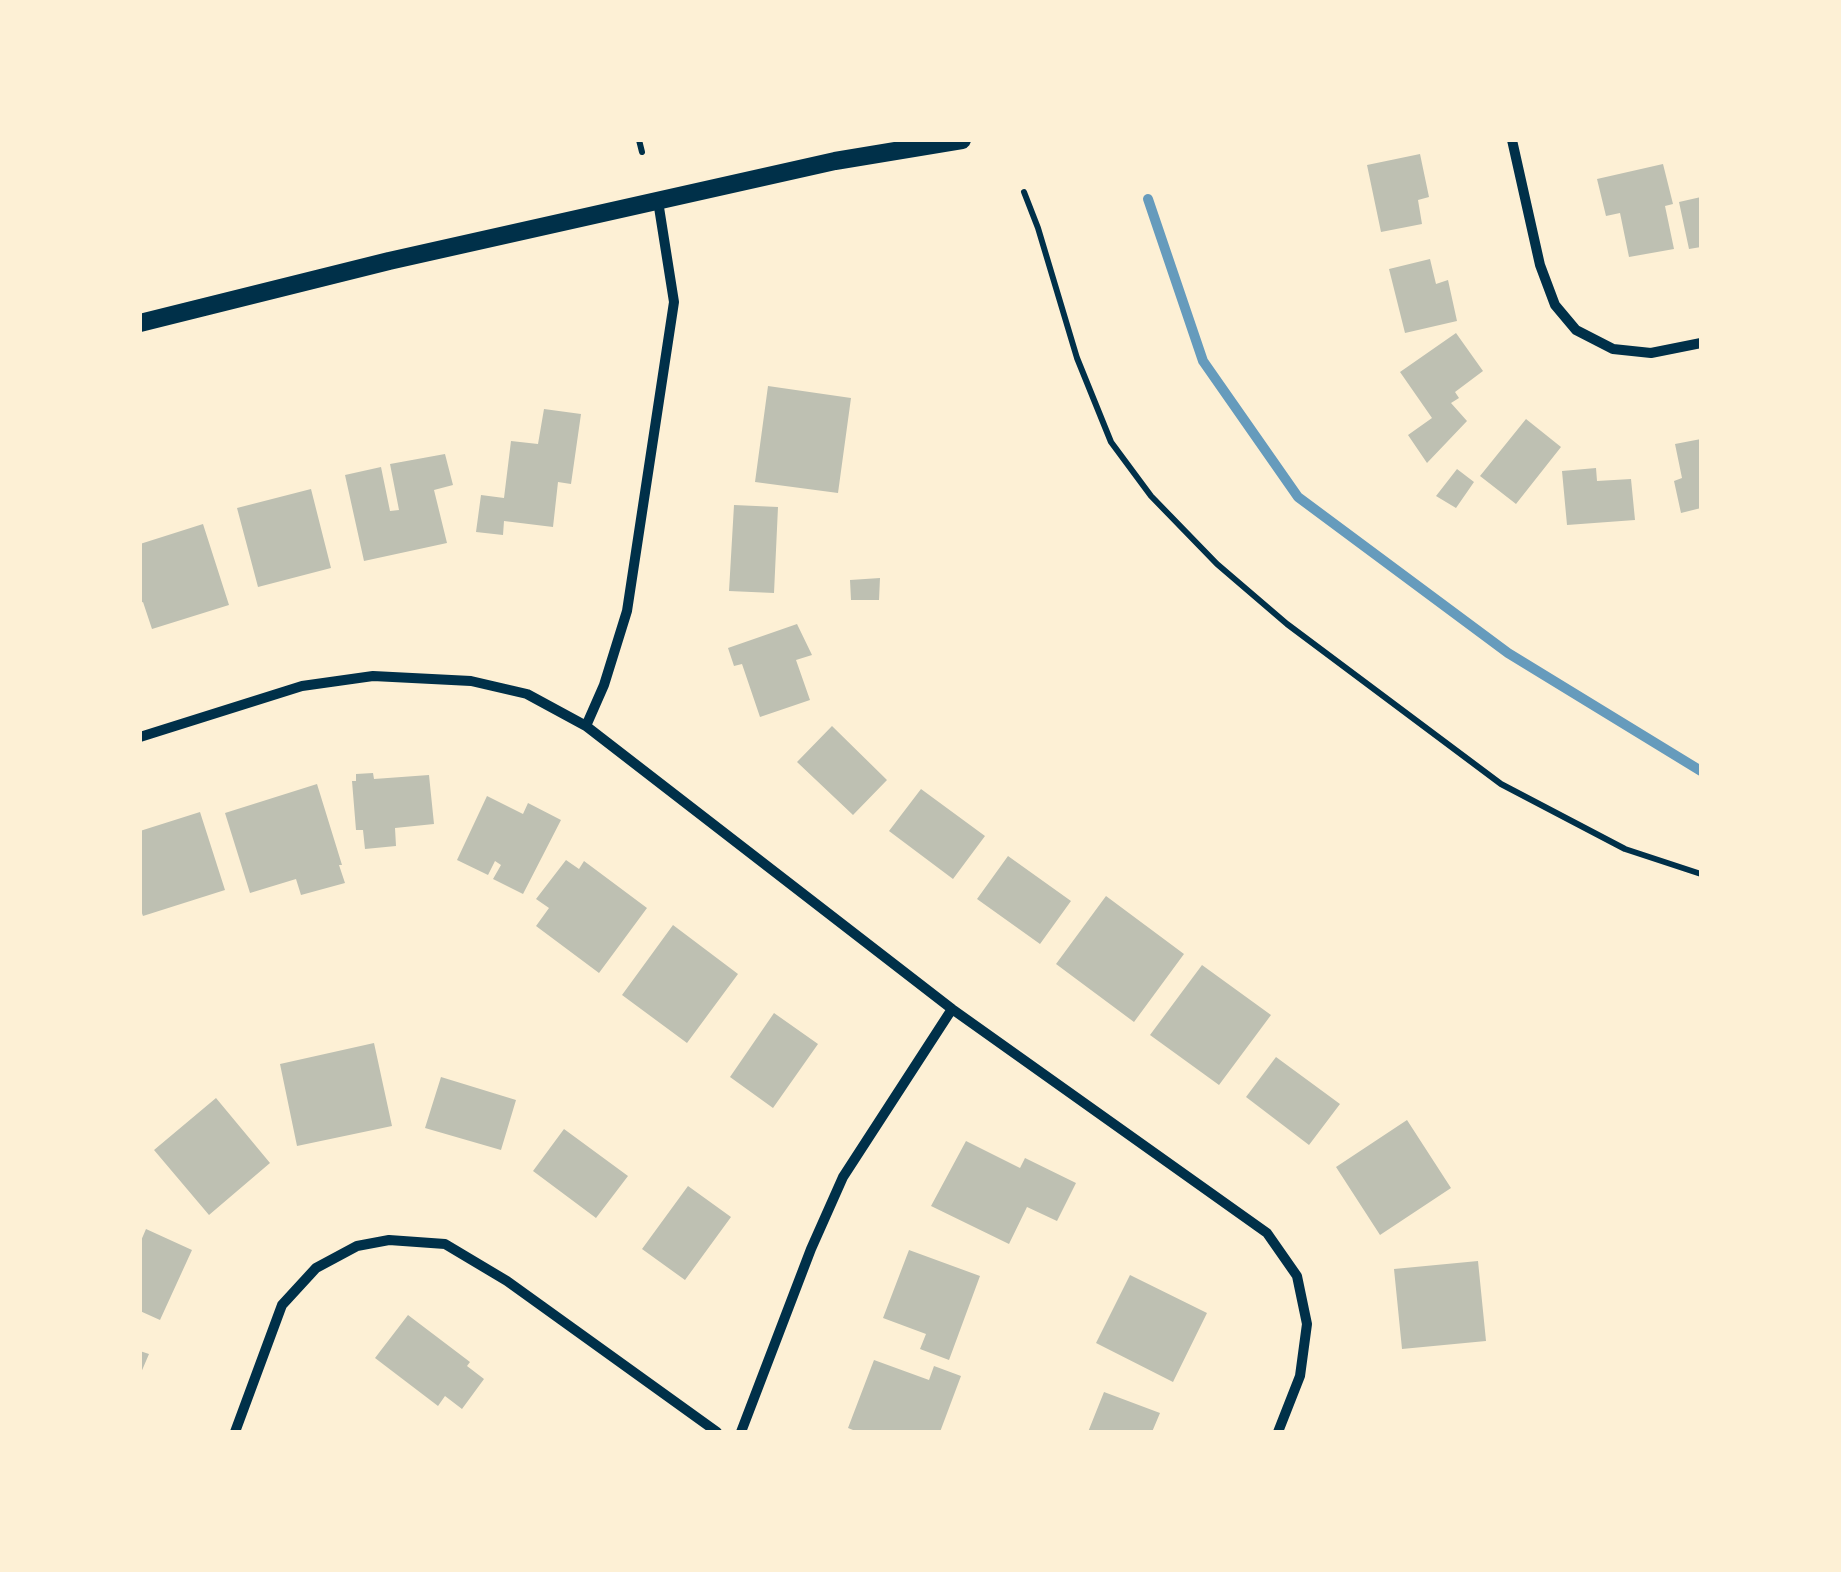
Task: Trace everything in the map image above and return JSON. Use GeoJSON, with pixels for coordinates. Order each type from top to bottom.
{"type":"FeatureCollection","features":[{"type":"Feature","properties":{"kind":"street"},"geometry":{"type":"LineString","coordinates":[[140,322],[389,261],[835,161],[962,140]]}},
{"type":"Feature","properties":{"kind":"street"},"geometry":{"type":"LineString","coordinates":[[1512,140],[1540,265],[1555,305],[1576,330],[1613,348],[1652,352],[1701,342]]}},
{"type":"Feature","properties":{"kind":"street"},"geometry":{"type":"LineString","coordinates":[[586,726],[604,685],[627,611],[674,302],[658,202]]}},
{"type":"Feature","properties":{"kind":"street"},"geometry":{"type":"LineString","coordinates":[[140,737],[302,686],[373,676],[452,679],[490,685],[527,694],[586,726],[952,1009],[1268,1233],[1298,1276],[1307,1324],[1300,1376],[1278,1432]]}},
{"type":"Feature","properties":{"kind":"street"},"geometry":{"type":"LineString","coordinates":[[741,1432],[811,1248],[843,1178],[952,1009]]}},
{"type":"Feature","properties":{"kind":"street"},"geometry":{"type":"LineString","coordinates":[[234,1432],[282,1305],[316,1268],[356,1246],[388,1240],[445,1244],[507,1281],[717,1432]]}},
{"type":"Feature","properties":{"kind":"path"},"geometry":{"type":"LineString","coordinates":[[639,140],[642,152]]}},
{"type":"Feature","properties":{"kind":"path"},"geometry":{"type":"LineString","coordinates":[[1024,192],[1077,358],[1112,442],[1151,496],[1217,564],[1302,636],[1501,784],[1625,849],[1701,874]]}},
{"type":"Feature","properties":{"kind":"building"},"geometry":{"type":"Polygon","coordinates":[[[1420,154],[1429,197],[1418,200],[1422,224],[1381,232],[1367,165],[1420,154]]]}},
{"type":"Feature","properties":{"kind":"building"},"geometry":{"type":"Polygon","coordinates":[[[1663,164],[1673,204],[1665,206],[1674,249],[1629,257],[1620,213],[1606,216],[1597,179],[1663,164]]]}},
{"type":"Feature","properties":{"kind":"building"},"geometry":{"type":"Polygon","coordinates":[[[1701,197],[1701,247],[1689,249],[1679,202],[1701,197]]]}},
{"type":"Feature","properties":{"kind":"building"},"geometry":{"type":"Polygon","coordinates":[[[1430,259],[1436,284],[1448,280],[1457,321],[1405,333],[1389,269],[1430,259]]]}},
{"type":"Feature","properties":{"kind":"building"},"geometry":{"type":"Polygon","coordinates":[[[1456,333],[1483,371],[1455,392],[1459,398],[1451,403],[1467,421],[1427,463],[1408,435],[1432,418],[1400,372],[1456,333]]]}},
{"type":"Feature","properties":{"kind":"building"},"geometry":{"type":"Polygon","coordinates":[[[768,386],[851,398],[838,493],[755,482],[768,386]]]}},
{"type":"Feature","properties":{"kind":"building"},"geometry":{"type":"Polygon","coordinates":[[[544,409],[581,414],[571,484],[558,482],[553,527],[504,521],[503,535],[476,532],[481,495],[504,498],[511,441],[538,444],[544,409]]]}},
{"type":"Feature","properties":{"kind":"building"},"geometry":{"type":"Polygon","coordinates":[[[1526,419],[1561,447],[1516,504],[1480,476],[1526,419]]]}},
{"type":"Feature","properties":{"kind":"building"},"geometry":{"type":"Polygon","coordinates":[[[1701,439],[1701,508],[1681,513],[1674,481],[1682,478],[1675,444],[1701,439]]]}},
{"type":"Feature","properties":{"kind":"building"},"geometry":{"type":"Polygon","coordinates":[[[445,454],[453,485],[434,490],[447,543],[364,561],[345,475],[381,467],[390,511],[399,510],[390,464],[445,454]]]}},
{"type":"Feature","properties":{"kind":"building"},"geometry":{"type":"Polygon","coordinates":[[[1596,468],[1597,481],[1631,479],[1635,520],[1567,525],[1562,471],[1596,468]]]}},
{"type":"Feature","properties":{"kind":"building"},"geometry":{"type":"Polygon","coordinates":[[[1457,469],[1474,482],[1456,508],[1436,496],[1457,469]]]}},
{"type":"Feature","properties":{"kind":"building"},"geometry":{"type":"Polygon","coordinates":[[[311,489],[331,568],[258,587],[237,508],[311,489]]]}},
{"type":"Feature","properties":{"kind":"building"},"geometry":{"type":"Polygon","coordinates":[[[734,505],[778,507],[774,593],[729,591],[734,505]]]}},
{"type":"Feature","properties":{"kind":"building"},"geometry":{"type":"Polygon","coordinates":[[[203,524],[229,605],[152,629],[143,602],[140,603],[140,544],[203,524]]]}},
{"type":"Feature","properties":{"kind":"building"},"geometry":{"type":"Polygon","coordinates":[[[880,578],[879,600],[851,600],[850,580],[880,578]]]}},
{"type":"Feature","properties":{"kind":"building"},"geometry":{"type":"Polygon","coordinates":[[[797,624],[812,655],[796,660],[810,700],[760,717],[742,664],[734,666],[728,648],[797,624]]]}},
{"type":"Feature","properties":{"kind":"building"},"geometry":{"type":"Polygon","coordinates":[[[832,726],[887,780],[853,815],[797,762],[832,726]]]}},
{"type":"Feature","properties":{"kind":"building"},"geometry":{"type":"Polygon","coordinates":[[[373,773],[374,779],[429,775],[434,824],[395,828],[396,846],[365,849],[363,830],[356,830],[352,781],[356,781],[356,774],[373,773]]]}},
{"type":"Feature","properties":{"kind":"building"},"geometry":{"type":"Polygon","coordinates":[[[317,784],[345,883],[301,895],[296,879],[250,893],[225,813],[317,784]]]}},
{"type":"Feature","properties":{"kind":"building"},"geometry":{"type":"Polygon","coordinates":[[[921,789],[985,836],[953,879],[889,831],[921,789]]]}},
{"type":"Feature","properties":{"kind":"building"},"geometry":{"type":"Polygon","coordinates":[[[487,796],[523,814],[528,803],[561,820],[523,894],[493,879],[501,865],[495,861],[488,875],[457,860],[487,796]]]}},
{"type":"Feature","properties":{"kind":"building"},"geometry":{"type":"Polygon","coordinates":[[[200,812],[225,890],[143,916],[140,831],[200,812]]]}},
{"type":"Feature","properties":{"kind":"building"},"geometry":{"type":"Polygon","coordinates":[[[1008,856],[1071,901],[1040,944],[977,899],[1008,856]]]}},
{"type":"Feature","properties":{"kind":"building"},"geometry":{"type":"Polygon","coordinates":[[[566,860],[579,869],[584,861],[647,908],[599,973],[536,926],[549,908],[536,899],[566,860]]]}},
{"type":"Feature","properties":{"kind":"building"},"geometry":{"type":"Polygon","coordinates":[[[1106,896],[1184,954],[1134,1022],[1056,964],[1106,896]]]}},
{"type":"Feature","properties":{"kind":"building"},"geometry":{"type":"Polygon","coordinates":[[[673,925],[738,974],[687,1043],[622,995],[673,925]]]}},
{"type":"Feature","properties":{"kind":"building"},"geometry":{"type":"Polygon","coordinates":[[[1202,965],[1271,1015],[1219,1085],[1150,1035],[1202,965]]]}},
{"type":"Feature","properties":{"kind":"building"},"geometry":{"type":"Polygon","coordinates":[[[774,1013],[818,1044],[773,1108],[730,1077],[774,1013]]]}},
{"type":"Feature","properties":{"kind":"building"},"geometry":{"type":"Polygon","coordinates":[[[374,1043],[392,1126],[297,1146],[280,1064],[374,1043]]]}},
{"type":"Feature","properties":{"kind":"building"},"geometry":{"type":"Polygon","coordinates":[[[1276,1057],[1340,1104],[1309,1145],[1246,1097],[1276,1057]]]}},
{"type":"Feature","properties":{"kind":"building"},"geometry":{"type":"Polygon","coordinates":[[[441,1077],[516,1100],[501,1150],[425,1128],[441,1077]]]}},
{"type":"Feature","properties":{"kind":"building"},"geometry":{"type":"Polygon","coordinates":[[[216,1098],[270,1163],[209,1215],[154,1150],[216,1098]]]}},
{"type":"Feature","properties":{"kind":"building"},"geometry":{"type":"Polygon","coordinates":[[[1407,1120],[1451,1188],[1380,1235],[1336,1167],[1407,1120]]]}},
{"type":"Feature","properties":{"kind":"building"},"geometry":{"type":"Polygon","coordinates":[[[564,1129],[628,1176],[596,1218],[533,1171],[564,1129]]]}},
{"type":"Feature","properties":{"kind":"building"},"geometry":{"type":"Polygon","coordinates":[[[966,1141],[1020,1168],[1025,1158],[1076,1183],[1057,1221],[1027,1207],[1009,1244],[931,1206],[966,1141]]]}},
{"type":"Feature","properties":{"kind":"building"},"geometry":{"type":"Polygon","coordinates":[[[688,1186],[731,1217],[685,1280],[642,1249],[688,1186]]]}},
{"type":"Feature","properties":{"kind":"building"},"geometry":{"type":"Polygon","coordinates":[[[146,1229],[192,1250],[160,1320],[140,1311],[140,1243],[146,1229]]]}},
{"type":"Feature","properties":{"kind":"building"},"geometry":{"type":"Polygon","coordinates":[[[909,1250],[980,1276],[949,1360],[920,1349],[926,1334],[883,1318],[909,1250]]]}},
{"type":"Feature","properties":{"kind":"building"},"geometry":{"type":"Polygon","coordinates":[[[1478,1261],[1486,1341],[1402,1349],[1394,1269],[1478,1261]]]}},
{"type":"Feature","properties":{"kind":"building"},"geometry":{"type":"Polygon","coordinates":[[[1130,1275],[1207,1313],[1173,1382],[1096,1343],[1130,1275]]]}},
{"type":"Feature","properties":{"kind":"building"},"geometry":{"type":"Polygon","coordinates":[[[408,1315],[470,1362],[467,1366],[484,1379],[462,1409],[445,1396],[438,1406],[375,1358],[408,1315]]]}},
{"type":"Feature","properties":{"kind":"building"},"geometry":{"type":"Polygon","coordinates":[[[140,1351],[149,1354],[140,1375],[140,1351]]]}},
{"type":"Feature","properties":{"kind":"building"},"geometry":{"type":"Polygon","coordinates":[[[874,1360],[929,1380],[934,1366],[961,1376],[940,1432],[858,1432],[848,1428],[874,1360]]]}},
{"type":"Feature","properties":{"kind":"building"},"geometry":{"type":"Polygon","coordinates":[[[1104,1392],[1160,1413],[1152,1432],[1088,1432],[1104,1392]]]}},
{"type":"Feature","properties":{"kind":"waterway"},"geometry":{"type":"LineString","coordinates":[[1148,199],[1203,361],[1298,497],[1508,653],[1701,771]]}}]}
